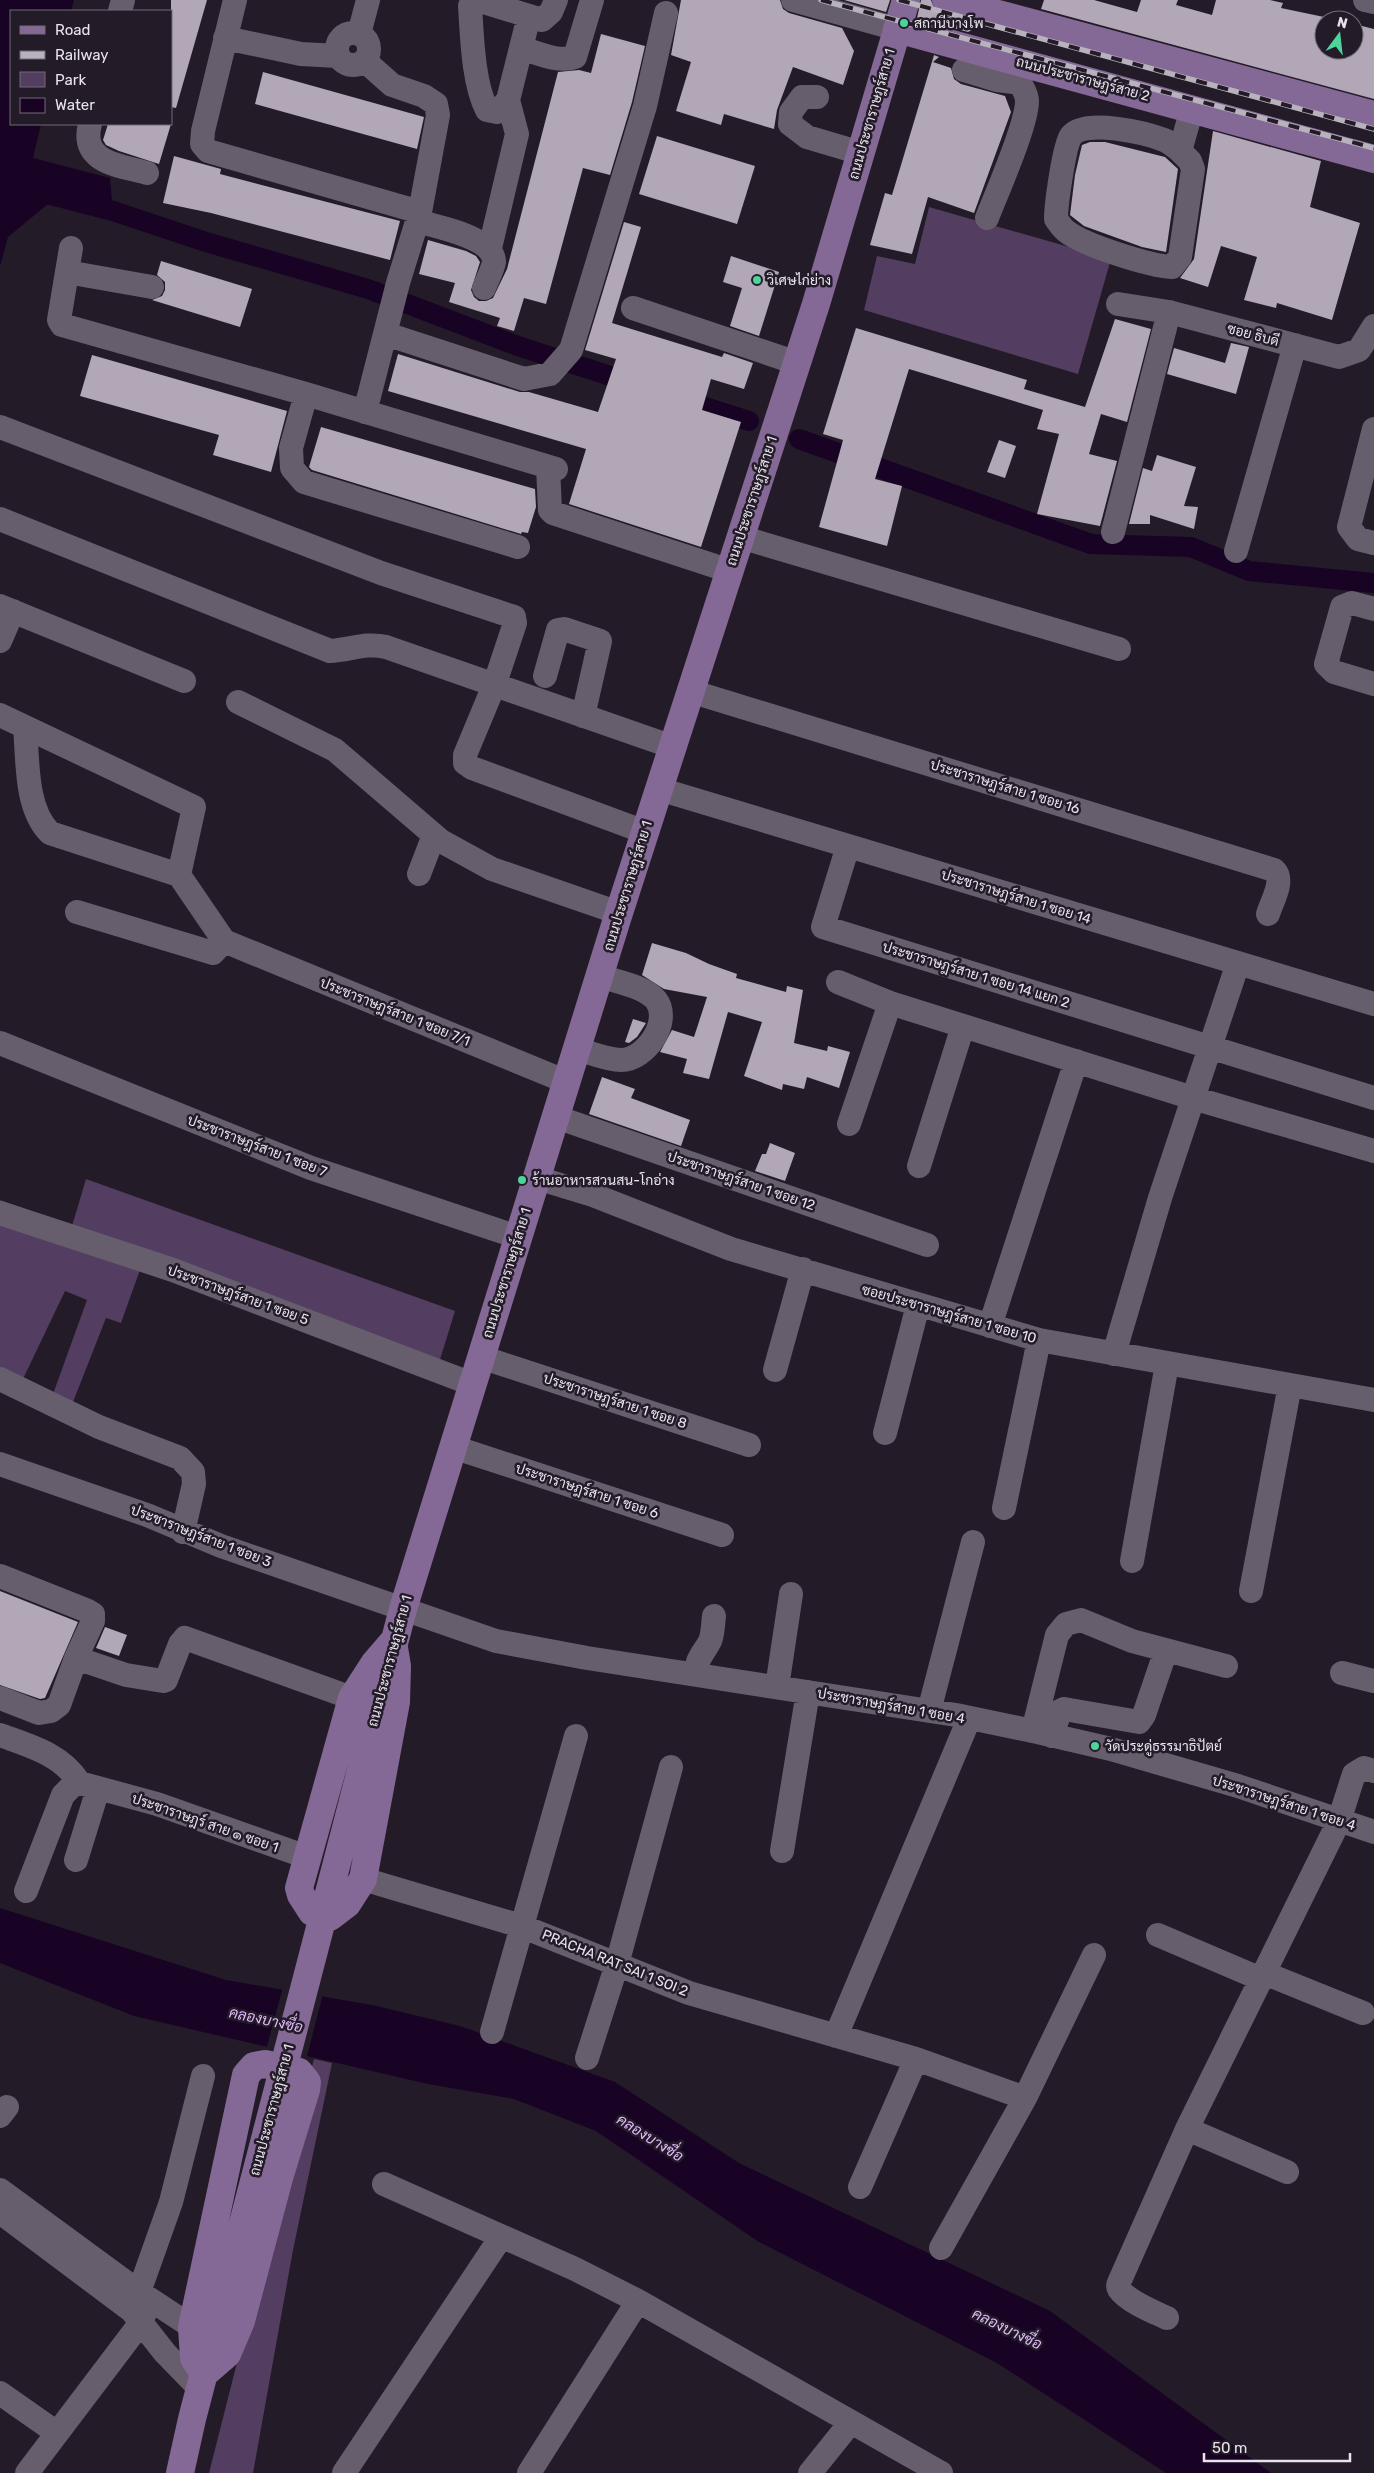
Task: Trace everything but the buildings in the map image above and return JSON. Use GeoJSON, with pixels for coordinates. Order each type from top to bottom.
{"type":"FeatureCollection","features":[{"type":"Feature","properties":{"kind":"main road","name":"ถนนประชาราษฎร์สาย 1"},"geometry":{"type":"LineString","coordinates":[[180,2473],[202,2381],[362,1768],[393,1642],[619,913],[797,363],[906,0]]}},
{"type":"Feature","properties":{"kind":"main road"},"geometry":{"type":"LineString","coordinates":[[946,0],[1374,115]]}},
{"type":"Feature","properties":{"kind":"main road","name":"ถนนประชาราษฎร์สาย 2"},"geometry":{"type":"LineString","coordinates":[[897,29],[1021,73],[1192,109],[1374,159]]}},
{"type":"Feature","properties":{"kind":"main road"},"geometry":{"type":"LineString","coordinates":[[393,1642],[396,1666],[396,1702],[363,1879],[347,1904],[338,1913],[330,1917],[312,1912],[301,1895],[300,1888],[307,1857],[352,1698],[374,1664],[393,1642]]}},
{"type":"Feature","properties":{"kind":"main road"},"geometry":{"type":"LineString","coordinates":[[265,2064],[299,2072],[307,2082],[306,2090],[279,2178],[241,2321],[227,2354],[202,2381],[194,2358],[192,2327],[246,2075],[254,2066],[265,2064]]}},
{"type":"Feature","properties":{"kind":"street"},"geometry":{"type":"LineString","coordinates":[[235,0],[202,131],[202,144],[208,151],[419,217],[480,240],[490,248]]}},
{"type":"Feature","properties":{"kind":"street"},"geometry":{"type":"LineString","coordinates":[[360,34],[368,0]]}},
{"type":"Feature","properties":{"kind":"street"},"geometry":{"type":"LineString","coordinates":[[477,0],[470,6],[481,99],[487,110],[497,112],[508,100]]}},
{"type":"Feature","properties":{"kind":"street"},"geometry":{"type":"LineString","coordinates":[[484,0],[487,3],[542,20],[551,12],[556,0]]}},
{"type":"Feature","properties":{"kind":"street"},"geometry":{"type":"LineString","coordinates":[[520,48],[567,60],[576,57],[592,0]]}},
{"type":"Feature","properties":{"kind":"street","name":"ถนนประชาราษฎร์สาย 2"},"geometry":{"type":"LineString","coordinates":[[793,0],[897,29]]}},
{"type":"Feature","properties":{"kind":"street"},"geometry":{"type":"LineString","coordinates":[[1365,0],[1374,2]]}},
{"type":"Feature","properties":{"kind":"street"},"geometry":{"type":"LineString","coordinates":[[386,334],[524,379],[550,374],[565,358],[645,106],[666,13]]}},
{"type":"Feature","properties":{"kind":"street"},"geometry":{"type":"LineString","coordinates":[[484,288],[494,262],[490,248],[517,134],[508,100],[528,16]]}},
{"type":"Feature","properties":{"kind":"street"},"geometry":{"type":"LineString","coordinates":[[349,33],[360,34],[368,41],[370,47],[369,55],[365,61],[352,66],[345,63],[338,56],[337,45],[342,37],[349,33]]}},
{"type":"Feature","properties":{"kind":"street"},"geometry":{"type":"LineString","coordinates":[[225,38],[301,54],[338,56]]}},
{"type":"Feature","properties":{"kind":"street"},"geometry":{"type":"LineString","coordinates":[[365,61],[392,85],[424,96],[436,104],[438,115],[419,217],[398,283],[365,412]]}},
{"type":"Feature","properties":{"kind":"street"},"geometry":{"type":"LineString","coordinates":[[964,70],[997,80],[1021,73],[1026,94],[1025,111],[987,218]]}},
{"type":"Feature","properties":{"kind":"street"},"geometry":{"type":"LineString","coordinates":[[817,97],[802,97],[791,112],[790,124],[807,137],[861,154]]}},
{"type":"Feature","properties":{"kind":"street"},"geometry":{"type":"LineString","coordinates":[[1180,151],[1192,109]]}},
{"type":"Feature","properties":{"kind":"street"},"geometry":{"type":"LineString","coordinates":[[90,125],[88,142],[92,152],[103,160],[147,173]]}},
{"type":"Feature","properties":{"kind":"street"},"geometry":{"type":"LineString","coordinates":[[1091,126],[1146,135],[1166,140],[1180,151],[1190,161],[1193,169],[1180,257],[1172,267],[1158,266],[1088,243],[1066,232],[1056,219],[1057,198],[1071,137],[1079,129],[1091,126]]}},
{"type":"Feature","properties":{"kind":"street"},"geometry":{"type":"LineString","coordinates":[[71,248],[60,320],[62,325],[306,394],[552,468],[550,510],[553,513],[730,571]]}},
{"type":"Feature","properties":{"kind":"street"},"geometry":{"type":"LineString","coordinates":[[67,272],[152,286]]}},
{"type":"Feature","properties":{"kind":"street","name":"ซอย ธิบดี"},"geometry":{"type":"LineString","coordinates":[[1118,304],[1169,312],[1338,357],[1349,355],[1359,350],[1374,326]]}},
{"type":"Feature","properties":{"kind":"street"},"geometry":{"type":"LineString","coordinates":[[633,308],[797,363]]}},
{"type":"Feature","properties":{"kind":"street"},"geometry":{"type":"LineString","coordinates":[[1113,532],[1169,312]]}},
{"type":"Feature","properties":{"kind":"street"},"geometry":{"type":"LineString","coordinates":[[1236,551],[1295,345]]}},
{"type":"Feature","properties":{"kind":"street"},"geometry":{"type":"LineString","coordinates":[[306,394],[290,448],[292,468],[304,482],[518,546]]}},
{"type":"Feature","properties":{"kind":"street"},"geometry":{"type":"LineString","coordinates":[[0,427],[381,573],[514,616],[515,623],[495,683],[465,755],[465,763],[472,768],[645,832]]}},
{"type":"Feature","properties":{"kind":"street"},"geometry":{"type":"LineString","coordinates":[[1374,429],[1349,527],[1358,538],[1374,543]]}},
{"type":"Feature","properties":{"kind":"street"},"geometry":{"type":"LineString","coordinates":[[0,519],[330,651],[345,650],[362,644],[374,644],[495,683],[672,747]]}},
{"type":"Feature","properties":{"kind":"street"},"geometry":{"type":"LineString","coordinates":[[740,537],[1119,649]]}},
{"type":"Feature","properties":{"kind":"street"},"geometry":{"type":"LineString","coordinates":[[1374,609],[1352,603],[1342,607],[1326,664],[1334,672],[1374,684]]}},
{"type":"Feature","properties":{"kind":"street"},"geometry":{"type":"LineString","coordinates":[[0,641],[7,609],[184,681]]}},
{"type":"Feature","properties":{"kind":"street"},"geometry":{"type":"LineString","coordinates":[[545,676],[558,630],[564,629],[600,641],[583,716]]}},
{"type":"Feature","properties":{"kind":"street","name":"ประชาราษฎร์สาย 1 ซอย 16"},"geometry":{"type":"LineString","coordinates":[[690,691],[1274,870],[1280,880],[1268,914]]}},
{"type":"Feature","properties":{"kind":"street"},"geometry":{"type":"LineString","coordinates":[[238,702],[335,750],[434,835],[492,870],[619,913]]}},
{"type":"Feature","properties":{"kind":"street"},"geometry":{"type":"LineString","coordinates":[[0,714],[194,807],[179,876]]}},
{"type":"Feature","properties":{"kind":"street"},"geometry":{"type":"LineString","coordinates":[[26,727],[31,789],[42,825],[50,833],[179,876],[224,941],[213,953],[77,912]]}},
{"type":"Feature","properties":{"kind":"street","name":"ประชาราษฎร์สาย 1 ซอย 14"},"geometry":{"type":"LineString","coordinates":[[659,789],[1374,1004]]}},
{"type":"Feature","properties":{"kind":"street"},"geometry":{"type":"LineString","coordinates":[[419,874],[434,835]]}},
{"type":"Feature","properties":{"kind":"street","name":"ประชาราษฎร์สาย 1 ซอย 14 แยก 2"},"geometry":{"type":"LineString","coordinates":[[848,846],[823,927],[1210,1047]]}},
{"type":"Feature","properties":{"kind":"street","name":"ประชาราษฎร์สาย 1 ซอย 7/1"},"geometry":{"type":"LineString","coordinates":[[224,941],[567,1082]]}},
{"type":"Feature","properties":{"kind":"street"},"geometry":{"type":"LineString","coordinates":[[1114,1354],[1160,1198],[1238,963]]}},
{"type":"Feature","properties":{"kind":"street"},"geometry":{"type":"LineString","coordinates":[[577,1049],[623,1060],[647,1048],[658,1026],[661,1012],[655,1000],[637,988],[600,976]]}},
{"type":"Feature","properties":{"kind":"street"},"geometry":{"type":"LineString","coordinates":[[838,982],[890,1003],[1193,1098],[1374,1151]]}},
{"type":"Feature","properties":{"kind":"street"},"geometry":{"type":"LineString","coordinates":[[849,1124],[890,1003]]}},
{"type":"Feature","properties":{"kind":"street"},"geometry":{"type":"LineString","coordinates":[[919,1166],[963,1026]]}},
{"type":"Feature","properties":{"kind":"street","name":"ประชาราษฎร์สาย 1 ซอย 7"},"geometry":{"type":"LineString","coordinates":[[0,1043],[311,1168],[518,1236]]}},
{"type":"Feature","properties":{"kind":"street"},"geometry":{"type":"LineString","coordinates":[[1210,1047],[1374,1098]]}},
{"type":"Feature","properties":{"kind":"street"},"geometry":{"type":"LineString","coordinates":[[990,1326],[1076,1061]]}},
{"type":"Feature","properties":{"kind":"street","name":"ประชาราษฎร์สาย 1 ซอย 12"},"geometry":{"type":"LineString","coordinates":[[556,1117],[927,1245]]}},
{"type":"Feature","properties":{"kind":"street","name":"ซอยประชาราษฎร์สาย 1 ซอย 10"},"geometry":{"type":"LineString","coordinates":[[537,1178],[593,1195],[732,1249],[1039,1340],[1374,1400]]}},
{"type":"Feature","properties":{"kind":"street","name":"ประชาราษฎร์สาย 1 ซอย 5"},"geometry":{"type":"LineString","coordinates":[[0,1214],[173,1270],[472,1384]]}},
{"type":"Feature","properties":{"kind":"street"},"geometry":{"type":"LineString","coordinates":[[775,1370],[803,1269]]}},
{"type":"Feature","properties":{"kind":"street"},"geometry":{"type":"LineString","coordinates":[[885,1433],[918,1305]]}},
{"type":"Feature","properties":{"kind":"street"},"geometry":{"type":"LineString","coordinates":[[1004,1508],[1039,1340]]}},
{"type":"Feature","properties":{"kind":"street","name":"ประชาราษฎร์สาย 1 ซอย 8"},"geometry":{"type":"LineString","coordinates":[[481,1357],[749,1445]]}},
{"type":"Feature","properties":{"kind":"street"},"geometry":{"type":"LineString","coordinates":[[1132,1561],[1167,1364]]}},
{"type":"Feature","properties":{"kind":"street"},"geometry":{"type":"LineString","coordinates":[[0,1379],[99,1427],[180,1458],[193,1472],[194,1484],[183,1532]]}},
{"type":"Feature","properties":{"kind":"street"},"geometry":{"type":"LineString","coordinates":[[1251,1591],[1290,1385]]}},
{"type":"Feature","properties":{"kind":"street","name":"ประชาราษฎร์สาย 1 ซอย 6"},"geometry":{"type":"LineString","coordinates":[[453,1447],[722,1535]]}},
{"type":"Feature","properties":{"kind":"street","name":"ประชาราษฎร์สาย 1 ซอย 3"},"geometry":{"type":"LineString","coordinates":[[0,1464],[147,1515],[183,1532],[403,1609]]}},
{"type":"Feature","properties":{"kind":"street"},"geometry":{"type":"LineString","coordinates":[[929,1711],[973,1542]]}},
{"type":"Feature","properties":{"kind":"street"},"geometry":{"type":"LineString","coordinates":[[0,1576],[93,1614],[93,1621],[58,1705],[51,1711],[39,1714],[0,1698]]}},
{"type":"Feature","properties":{"kind":"street"},"geometry":{"type":"LineString","coordinates":[[777,1687],[791,1594]]}},
{"type":"Feature","properties":{"kind":"street","name":"ประชาราษฎร์สาย 1 ซอย 4"},"geometry":{"type":"LineString","coordinates":[[403,1609],[496,1640],[696,1675],[929,1711],[1110,1749],[1238,1786],[1374,1832]]}},
{"type":"Feature","properties":{"kind":"street"},"geometry":{"type":"LineString","coordinates":[[696,1675],[695,1668],[698,1659],[711,1639],[714,1616]]}},
{"type":"Feature","properties":{"kind":"street"},"geometry":{"type":"LineString","coordinates":[[1043,1734],[1057,1635],[1066,1624],[1080,1620],[1132,1641],[1226,1666]]}},
{"type":"Feature","properties":{"kind":"street"},"geometry":{"type":"LineString","coordinates":[[76,1658],[126,1675],[163,1681],[166,1680],[185,1638],[352,1698]]}},
{"type":"Feature","properties":{"kind":"street"},"geometry":{"type":"LineString","coordinates":[[1043,1734],[1060,1711],[1064,1709],[1139,1722],[1144,1715],[1166,1650]]}},
{"type":"Feature","properties":{"kind":"street"},"geometry":{"type":"LineString","coordinates":[[1342,1673],[1374,1681]]}},
{"type":"Feature","properties":{"kind":"street"},"geometry":{"type":"LineString","coordinates":[[782,1850],[808,1692]]}},
{"type":"Feature","properties":{"kind":"street"},"geometry":{"type":"LineString","coordinates":[[836,2036],[969,1719]]}},
{"type":"Feature","properties":{"kind":"street"},"geometry":{"type":"LineString","coordinates":[[0,1735],[51,1754],[71,1769],[88,1786]]}},
{"type":"Feature","properties":{"kind":"street"},"geometry":{"type":"LineString","coordinates":[[492,2032],[576,1736]]}},
{"type":"Feature","properties":{"kind":"street"},"geometry":{"type":"LineString","coordinates":[[587,2058],[617,1964],[670,1767]]}},
{"type":"Feature","properties":{"kind":"street"},"geometry":{"type":"LineString","coordinates":[[1167,2318],[1140,2304],[1120,2290],[1118,2285],[1187,2129],[1339,1821],[1354,1774],[1364,1768],[1374,1771]]}},
{"type":"Feature","properties":{"kind":"street"},"geometry":{"type":"LineString","coordinates":[[26,1891],[63,1795],[74,1782],[88,1786]]}},
{"type":"Feature","properties":{"kind":"street"},"geometry":{"type":"LineString","coordinates":[[76,1860],[88,1786]]}},
{"type":"Feature","properties":{"kind":"street","name":"ประชาราษฎร์ สาย ๑ ซอย 1"},"geometry":{"type":"LineString","coordinates":[[88,1786],[157,1804],[307,1857]]}},
{"type":"Feature","properties":{"kind":"street","name":"PRACHA RAT SAI 1 SOI 2"},"geometry":{"type":"LineString","coordinates":[[363,1879],[521,1926],[689,1993],[916,2059],[1025,2098]]}},
{"type":"Feature","properties":{"kind":"street"},"geometry":{"type":"LineString","coordinates":[[1158,1935],[1363,2013]]}},
{"type":"Feature","properties":{"kind":"street"},"geometry":{"type":"LineString","coordinates":[[941,2248],[1025,2098],[1094,1955]]}},
{"type":"Feature","properties":{"kind":"street"},"geometry":{"type":"LineString","coordinates":[[860,2187],[916,2059]]}},
{"type":"Feature","properties":{"kind":"street"},"geometry":{"type":"LineString","coordinates":[[27,2473],[141,2322],[146,2296],[203,2076]]}},
{"type":"Feature","properties":{"kind":"street"},"geometry":{"type":"LineString","coordinates":[[1187,2129],[1287,2172]]}},
{"type":"Feature","properties":{"kind":"street"},"geometry":{"type":"LineString","coordinates":[[384,2184],[575,2269],[638,2300],[941,2473]]}},
{"type":"Feature","properties":{"kind":"street"},"geometry":{"type":"LineString","coordinates":[[1,2198],[192,2327]]}},
{"type":"Feature","properties":{"kind":"street"},"geometry":{"type":"LineString","coordinates":[[1,2198],[132,2311],[165,2353],[202,2381]]}},
{"type":"Feature","properties":{"kind":"street"},"geometry":{"type":"LineString","coordinates":[[344,2473],[501,2237]]}},
{"type":"Feature","properties":{"kind":"street"},"geometry":{"type":"LineString","coordinates":[[529,2473],[638,2300]]}},
{"type":"Feature","properties":{"kind":"street"},"geometry":{"type":"LineString","coordinates":[[0,2393],[57,2433]]}},
{"type":"Feature","properties":{"kind":"street"},"geometry":{"type":"LineString","coordinates":[[810,2473],[851,2422]]}},
{"type":"Feature","properties":{"kind":"green space"},"geometry":{"type":"Polygon","coordinates":[[[929,207],[1111,259],[1078,374],[864,310],[877,256],[915,264],[929,207]]]}},
{"type":"Feature","properties":{"kind":"green space"},"geometry":{"type":"Polygon","coordinates":[[[86,1179],[455,1311],[434,1379],[141,1267],[121,1323],[106,1318],[73,1402],[53,1394],[87,1300],[65,1291],[22,1381],[0,1373],[0,1200],[72,1226],[86,1179]]]}},
{"type":"Feature","properties":{"kind":"green space"},"geometry":{"type":"Polygon","coordinates":[[[314,2059],[332,2063],[293,2250],[253,2473],[209,2473],[314,2059]]]}},
{"type":"Feature","properties":{"kind":"water"},"geometry":{"type":"Polygon","coordinates":[[[0,0],[74,0],[71,10],[10,10],[10,125],[41,125],[33,158],[110,178],[113,211],[101,201],[60,194],[8,237],[0,266],[0,0]]]}},
{"type":"Feature","properties":{"kind":"water","name":"คลองบางซื่อ"},"geometry":{"type":"Polygon","coordinates":[[[0,1908],[226,1980],[372,2005],[460,2026],[615,2082],[739,2163],[1050,2311],[1271,2473],[1166,2473],[997,2363],[759,2242],[596,2131],[514,2099],[428,2084],[134,2016],[0,1963],[0,1908]]]}},
{"type":"Feature","properties":{"kind":"pier"},"geometry":{"type":"Polygon","coordinates":[[[283,1987],[323,1994],[306,2060],[266,2050],[283,1987]]]}},
{"type":"Feature","properties":{"kind":"waterway"},"geometry":{"type":"LineString","coordinates":[[0,182],[113,211],[206,242],[368,289],[518,346],[635,384]]}},
{"type":"Feature","properties":{"kind":"waterway"},"geometry":{"type":"LineString","coordinates":[[677,398],[749,421]]}},
{"type":"Feature","properties":{"kind":"waterway"},"geometry":{"type":"LineString","coordinates":[[799,439],[1091,544],[1191,547],[1249,571],[1374,583]]}},
{"type":"Feature","properties":{"kind":"railway"},"geometry":{"type":"LineString","coordinates":[[821,0],[1374,148]]}},
{"type":"Feature","properties":{"kind":"railway"},"geometry":{"type":"LineString","coordinates":[[899,0],[1374,129]]}},
{"type":"Feature","properties":{"kind":"place","name":"สถานีบางโพ"},"geometry":{"type":"Point","coordinates":[904,23]}},
{"type":"Feature","properties":{"kind":"place","name":"วิเศษไก่ย่าง"},"geometry":{"type":"Point","coordinates":[757,280]}},
{"type":"Feature","properties":{"kind":"place","name":"ร้านอาหารสวนสน-โกอ่าง"},"geometry":{"type":"Point","coordinates":[522,1180]}},
{"type":"Feature","properties":{"kind":"place","name":"วัดประดู่ธรรมาธิปัตย์"},"geometry":{"type":"Point","coordinates":[1095,1746]}}]}
